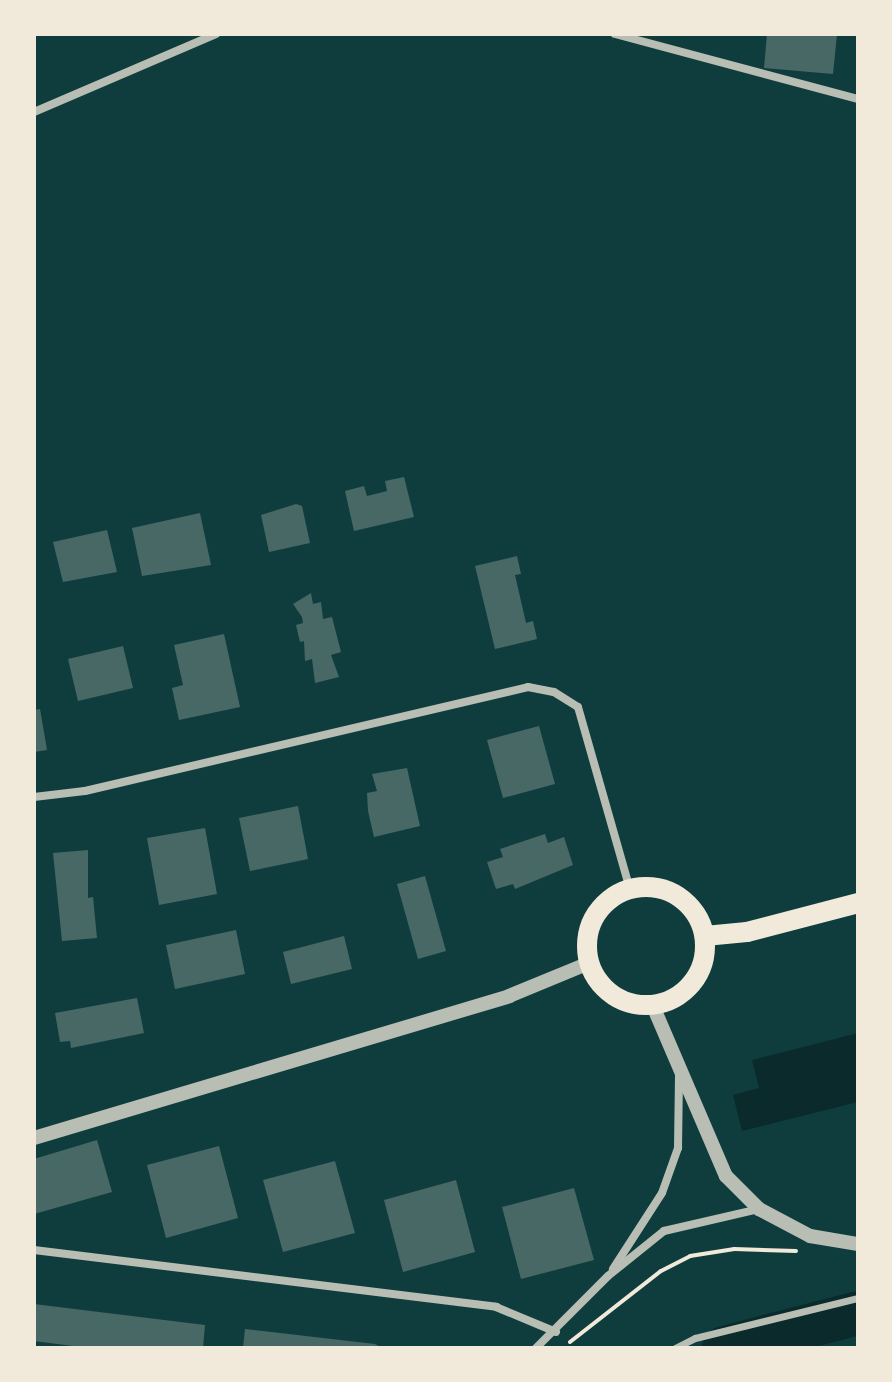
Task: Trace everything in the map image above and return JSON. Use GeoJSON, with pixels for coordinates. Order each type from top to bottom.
{"type":"FeatureCollection","features":[{"type":"Feature","properties":{"kind":"main road"},"geometry":{"type":"LineString","coordinates":[[630,889],[669,891],[686,901],[705,936],[699,974],[672,1000],[653,1006],[636,1005],[606,991],[589,963],[590,926],[613,896],[630,889]]}},
{"type":"Feature","properties":{"kind":"main road"},"geometry":{"type":"LineString","coordinates":[[705,936],[747,932],[858,903]]}},
{"type":"Feature","properties":{"kind":"street"},"geometry":{"type":"LineString","coordinates":[[34,112],[216,34]]}},
{"type":"Feature","properties":{"kind":"street"},"geometry":{"type":"LineString","coordinates":[[615,34],[858,99]]}},
{"type":"Feature","properties":{"kind":"street"},"geometry":{"type":"LineString","coordinates":[[34,797],[85,791],[528,687],[554,692],[578,707],[630,889]]}},
{"type":"Feature","properties":{"kind":"street"},"geometry":{"type":"LineString","coordinates":[[34,1138],[509,996],[589,963]]}},
{"type":"Feature","properties":{"kind":"street"},"geometry":{"type":"LineString","coordinates":[[653,1006],[726,1176],[759,1209],[810,1236],[858,1244]]}},
{"type":"Feature","properties":{"kind":"street"},"geometry":{"type":"LineString","coordinates":[[608,1276],[662,1193],[678,1148],[679,1070]]}},
{"type":"Feature","properties":{"kind":"street"},"geometry":{"type":"LineString","coordinates":[[536,1348],[556,1332],[608,1276],[664,1231],[759,1209]]}},
{"type":"Feature","properties":{"kind":"street"},"geometry":{"type":"LineString","coordinates":[[34,1250],[496,1307],[556,1332]]}},
{"type":"Feature","properties":{"kind":"street"},"geometry":{"type":"LineString","coordinates":[[675,1348],[695,1338],[858,1298]]}},
{"type":"Feature","properties":{"kind":"path"},"geometry":{"type":"LineString","coordinates":[[564,1348],[661,1271],[690,1256],[734,1249],[803,1252]]}},
{"type":"Feature","properties":{"kind":"water"},"geometry":{"type":"Polygon","coordinates":[[[858,1033],[858,1102],[742,1131],[733,1095],[759,1088],[752,1060],[858,1033]]]}},
{"type":"Feature","properties":{"kind":"building"},"geometry":{"type":"Polygon","coordinates":[[[767,34],[837,34],[833,74],[764,68],[767,34]]]}},
{"type":"Feature","properties":{"kind":"building"},"geometry":{"type":"Polygon","coordinates":[[[404,477],[414,517],[354,531],[345,491],[364,486],[367,496],[387,491],[385,481],[404,477]]]}},
{"type":"Feature","properties":{"kind":"building"},"geometry":{"type":"Polygon","coordinates":[[[296,504],[302,506],[310,543],[269,552],[261,515],[296,504]]]}},
{"type":"Feature","properties":{"kind":"building"},"geometry":{"type":"Polygon","coordinates":[[[200,513],[211,565],[142,576],[132,528],[200,513]]]}},
{"type":"Feature","properties":{"kind":"building"},"geometry":{"type":"Polygon","coordinates":[[[107,530],[117,572],[63,582],[53,542],[107,530]]]}},
{"type":"Feature","properties":{"kind":"building"},"geometry":{"type":"Polygon","coordinates":[[[517,556],[521,574],[515,575],[526,623],[533,621],[537,639],[495,649],[475,566],[517,556]]]}},
{"type":"Feature","properties":{"kind":"building"},"geometry":{"type":"Polygon","coordinates":[[[311,593],[313,604],[321,602],[323,619],[332,617],[341,652],[331,655],[339,677],[315,683],[312,659],[305,661],[304,641],[300,642],[296,625],[303,623],[302,617],[293,604],[311,593]]]}},
{"type":"Feature","properties":{"kind":"building"},"geometry":{"type":"Polygon","coordinates":[[[224,634],[240,707],[179,720],[172,688],[183,685],[174,645],[224,634]]]}},
{"type":"Feature","properties":{"kind":"building"},"geometry":{"type":"Polygon","coordinates":[[[123,646],[133,688],[78,701],[68,659],[123,646]]]}},
{"type":"Feature","properties":{"kind":"building"},"geometry":{"type":"Polygon","coordinates":[[[40,709],[47,750],[34,752],[34,710],[40,709]]]}},
{"type":"Feature","properties":{"kind":"building"},"geometry":{"type":"Polygon","coordinates":[[[539,726],[555,784],[503,798],[487,740],[539,726]]]}},
{"type":"Feature","properties":{"kind":"building"},"geometry":{"type":"Polygon","coordinates":[[[407,768],[420,826],[374,837],[367,793],[377,791],[372,774],[407,768]]]}},
{"type":"Feature","properties":{"kind":"building"},"geometry":{"type":"Polygon","coordinates":[[[298,806],[308,859],[250,871],[239,818],[298,806]]]}},
{"type":"Feature","properties":{"kind":"building"},"geometry":{"type":"Polygon","coordinates":[[[205,828],[217,894],[159,905],[147,838],[205,828]]]}},
{"type":"Feature","properties":{"kind":"building"},"geometry":{"type":"Polygon","coordinates":[[[545,834],[548,843],[564,837],[573,865],[515,889],[513,884],[496,889],[487,862],[503,857],[500,849],[545,834]]]}},
{"type":"Feature","properties":{"kind":"building"},"geometry":{"type":"Polygon","coordinates":[[[88,850],[88,898],[93,897],[97,938],[62,941],[53,853],[88,850]]]}},
{"type":"Feature","properties":{"kind":"building"},"geometry":{"type":"Polygon","coordinates":[[[425,876],[446,951],[418,959],[397,884],[425,876]]]}},
{"type":"Feature","properties":{"kind":"building"},"geometry":{"type":"Polygon","coordinates":[[[236,930],[245,974],[175,989],[166,945],[236,930]]]}},
{"type":"Feature","properties":{"kind":"building"},"geometry":{"type":"Polygon","coordinates":[[[344,936],[352,969],[291,984],[283,952],[344,936]]]}},
{"type":"Feature","properties":{"kind":"building"},"geometry":{"type":"Polygon","coordinates":[[[137,998],[144,1033],[71,1048],[70,1041],[60,1042],[55,1013],[137,998]]]}},
{"type":"Feature","properties":{"kind":"building"},"geometry":{"type":"Polygon","coordinates":[[[97,1140],[112,1192],[34,1214],[34,1159],[97,1140]]]}},
{"type":"Feature","properties":{"kind":"building"},"geometry":{"type":"Polygon","coordinates":[[[219,1146],[238,1218],[166,1238],[147,1165],[219,1146]]]}},
{"type":"Feature","properties":{"kind":"building"},"geometry":{"type":"Polygon","coordinates":[[[335,1161],[355,1233],[283,1252],[263,1180],[335,1161]]]}},
{"type":"Feature","properties":{"kind":"building"},"geometry":{"type":"Polygon","coordinates":[[[456,1180],[475,1252],[403,1272],[384,1200],[456,1180]]]}},
{"type":"Feature","properties":{"kind":"building"},"geometry":{"type":"Polygon","coordinates":[[[574,1188],[594,1260],[521,1279],[502,1207],[574,1188]]]}},
{"type":"Feature","properties":{"kind":"building"},"geometry":{"type":"Polygon","coordinates":[[[34,1304],[205,1325],[203,1348],[88,1348],[34,1341],[34,1304]]]}},
{"type":"Feature","properties":{"kind":"building"},"geometry":{"type":"Polygon","coordinates":[[[245,1329],[375,1344],[382,1348],[243,1348],[245,1329]]]}},
{"type":"Feature","properties":{"kind":"waterway"},"geometry":{"type":"LineString","coordinates":[[724,1348],[858,1313]]}}]}
